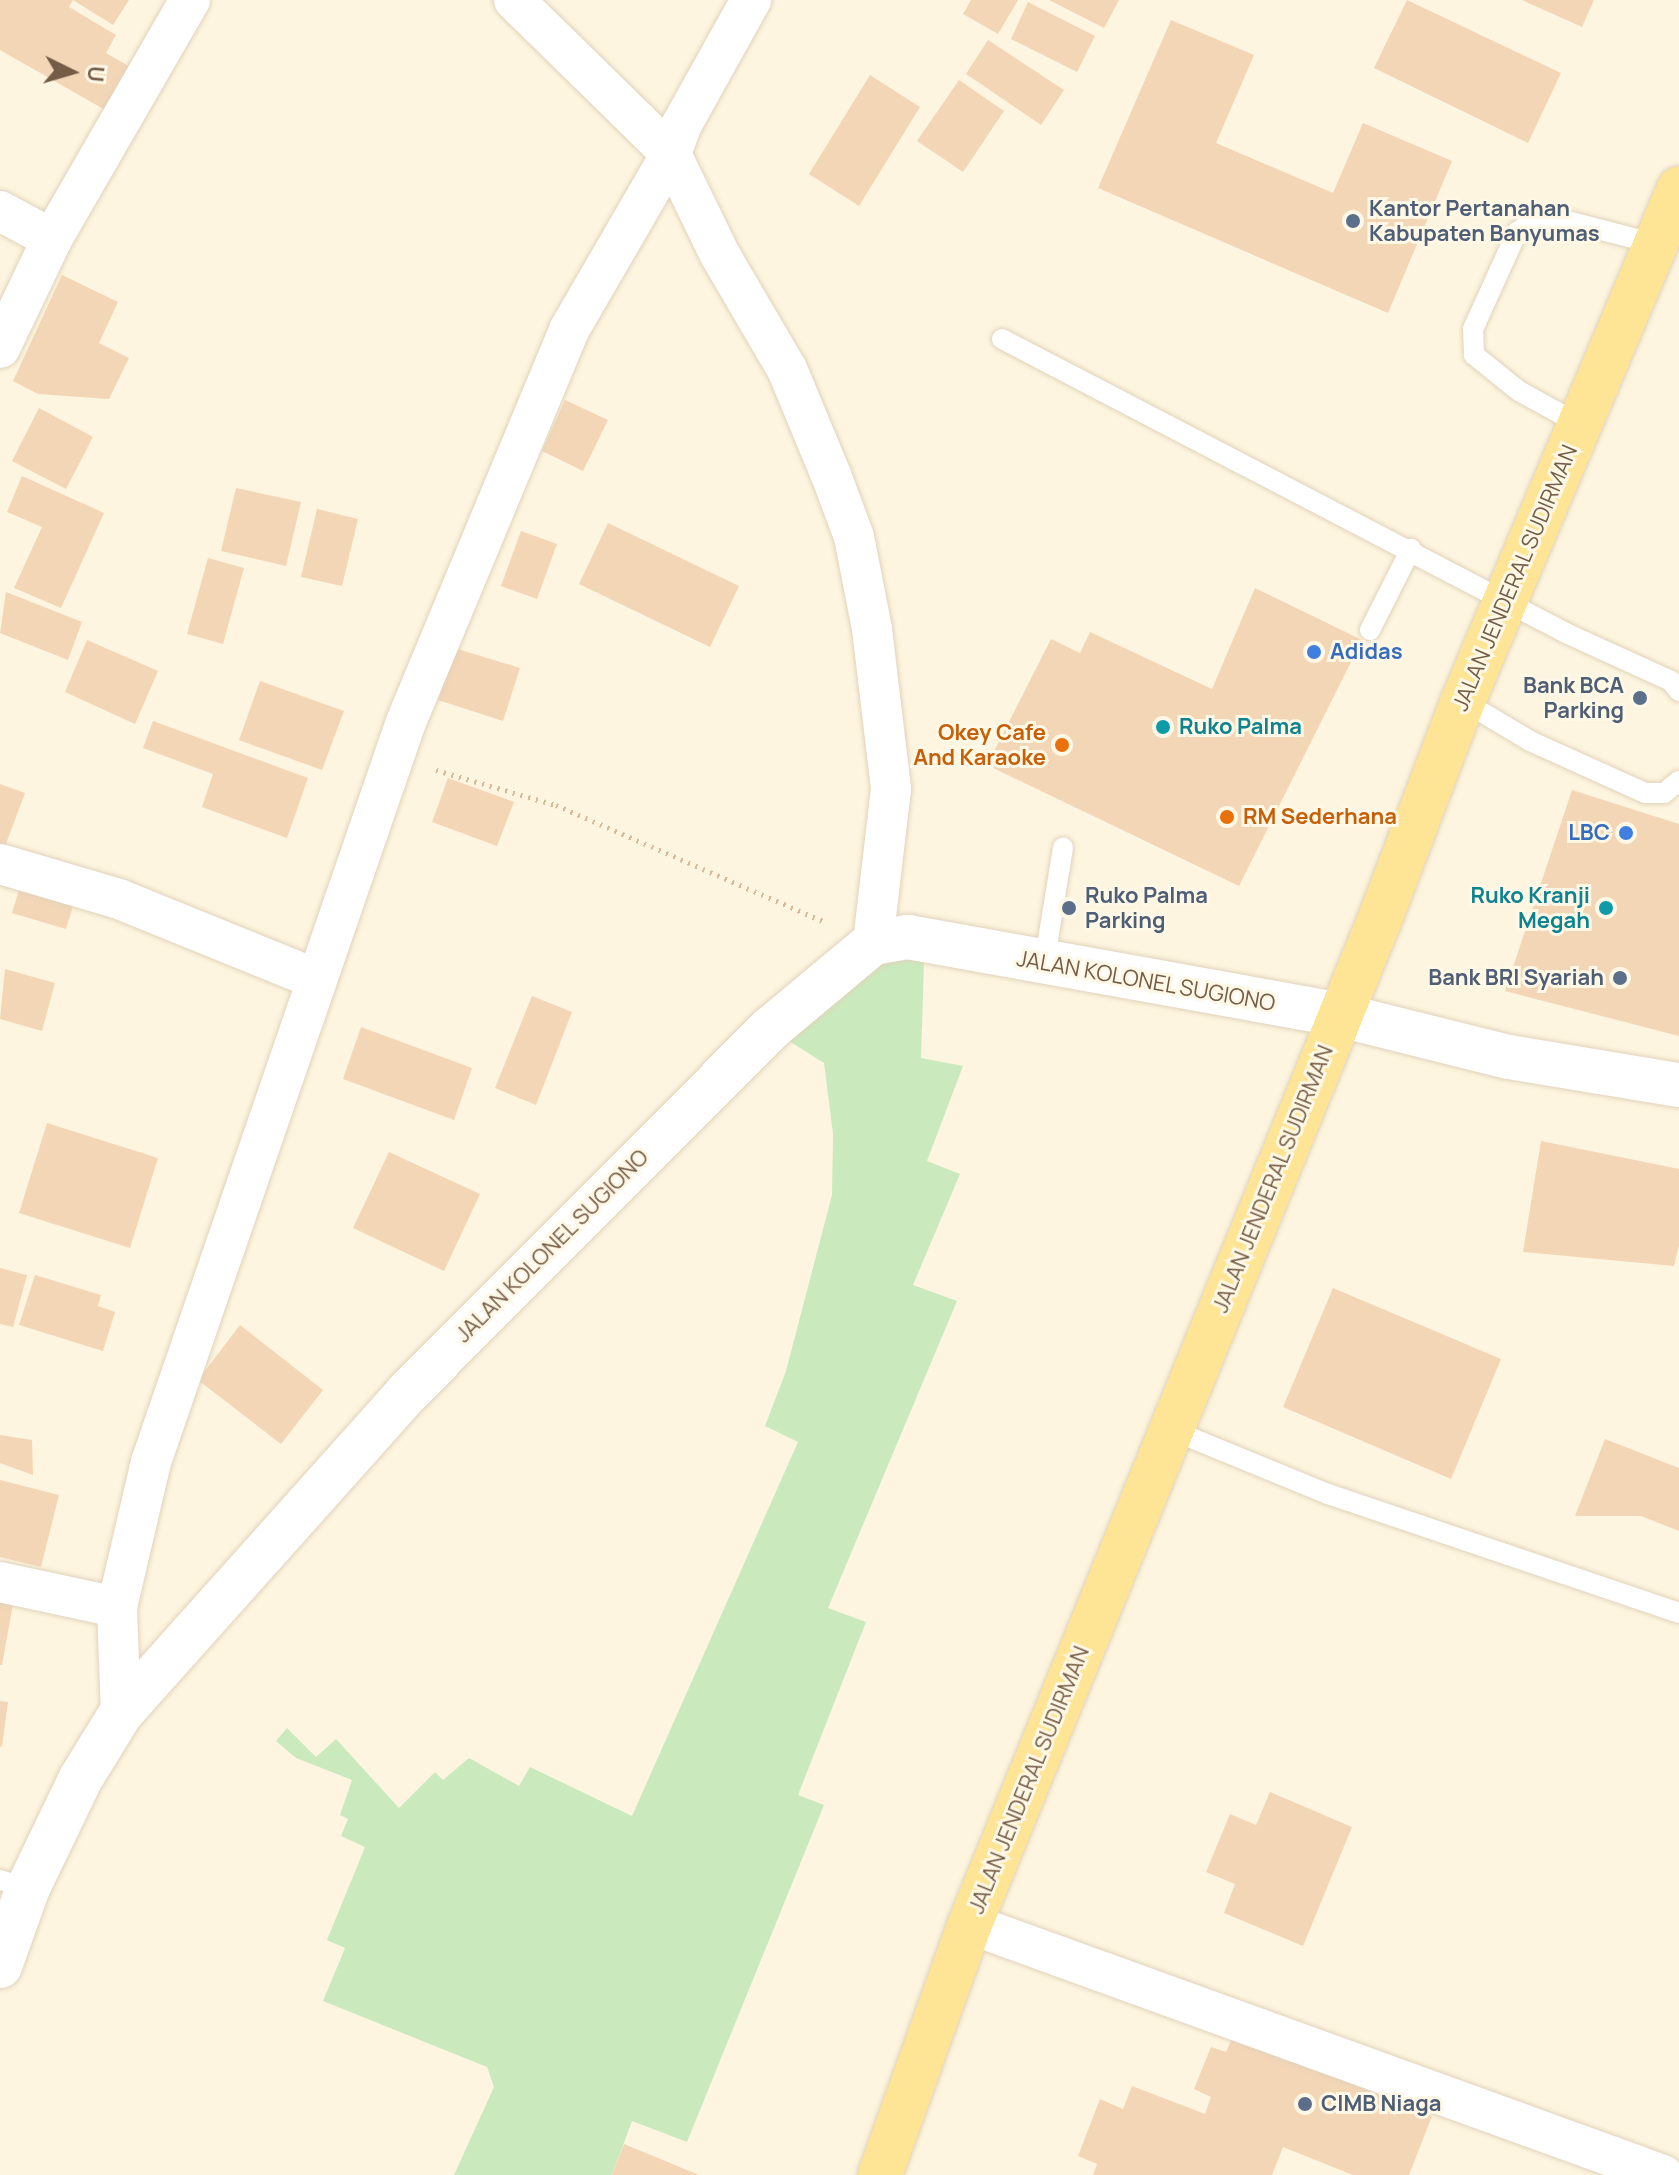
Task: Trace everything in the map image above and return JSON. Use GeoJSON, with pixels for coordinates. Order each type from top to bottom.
{"type":"FeatureCollection","features":[{"type":"Feature","properties":{"kind":"main road","name":"JALAN JENDERAL SUDIRMAN"},"geometry":{"type":"LineString","coordinates":[[880,2175],[970,1924],[1340,1015],[1463,701],[1679,189]]}},
{"type":"Feature","properties":{"kind":"main road","name":"JALAN KOLONEL SUGIONO"},"geometry":{"type":"LineString","coordinates":[[0,1966],[14,1884],[121,1713],[407,1393],[770,1029],[873,943],[908,937],[1044,964],[1340,1015],[1509,1057],[1679,1085]]}},
{"type":"Feature","properties":{"kind":"street"},"geometry":{"type":"LineString","coordinates":[[0,348],[52,239],[190,0]]}},
{"type":"Feature","properties":{"kind":"street"},"geometry":{"type":"LineString","coordinates":[[514,0],[671,154],[720,255],[787,369],[854,537],[872,629],[891,789],[873,943]]}},
{"type":"Feature","properties":{"kind":"street"},"geometry":{"type":"LineString","coordinates":[[121,1713],[117,1607],[151,1462],[314,978],[393,758],[569,330],[671,154],[682,124],[751,0]]}},
{"type":"Feature","properties":{"kind":"street"},"geometry":{"type":"LineString","coordinates":[[0,211],[52,239]]}},
{"type":"Feature","properties":{"kind":"street"},"geometry":{"type":"LineString","coordinates":[[0,864],[119,899],[314,978]]}},
{"type":"Feature","properties":{"kind":"street"},"geometry":{"type":"LineString","coordinates":[[0,1582],[117,1607]]}},
{"type":"Feature","properties":{"kind":"street"},"geometry":{"type":"LineString","coordinates":[[970,1924],[1663,2175]]}},
{"type":"Feature","properties":{"kind":"lane"},"geometry":{"type":"LineString","coordinates":[[1579,424],[1519,391],[1474,355],[1473,329],[1517,232],[1532,221],[1552,217],[1656,244]]}},
{"type":"Feature","properties":{"kind":"lane"},"geometry":{"type":"LineString","coordinates":[[1002,339],[1411,549],[1507,602],[1671,681],[1679,691]]}},
{"type":"Feature","properties":{"kind":"lane"},"geometry":{"type":"LineString","coordinates":[[1370,630],[1411,549]]}},
{"type":"Feature","properties":{"kind":"lane"},"geometry":{"type":"LineString","coordinates":[[1463,701],[1530,741],[1645,793],[1664,793],[1679,781]]}},
{"type":"Feature","properties":{"kind":"lane"},"geometry":{"type":"LineString","coordinates":[[1044,964],[1063,848]]}},
{"type":"Feature","properties":{"kind":"lane"},"geometry":{"type":"LineString","coordinates":[[1172,1430],[1328,1494],[1679,1613]]}},
{"type":"Feature","properties":{"kind":"path"},"geometry":{"type":"LineString","coordinates":[[393,758],[556,805],[873,943]]}},
{"type":"Feature","properties":{"kind":"green space"},"geometry":{"type":"Polygon","coordinates":[[[873,943],[924,962],[921,1058],[963,1066],[927,1161],[960,1174],[913,1285],[957,1301],[828,1608],[866,1622],[798,1795],[824,1805],[687,2142],[632,2121],[612,2175],[454,2175],[494,2087],[487,2067],[323,2001],[345,1948],[327,1940],[365,1847],[341,1836],[348,1819],[340,1815],[352,1780],[296,1758],[276,1741],[287,1728],[316,1757],[336,1739],[399,1808],[435,1772],[443,1780],[469,1758],[519,1786],[530,1767],[632,1816],[798,1442],[765,1426],[786,1371],[832,1195],[833,1134],[824,1063],[770,1029],[873,943]]]}},
{"type":"Feature","properties":{"kind":"building"},"geometry":{"type":"Polygon","coordinates":[[[0,0],[73,0],[69,7],[116,35],[106,53],[139,72],[114,115],[0,50],[0,0]]]}},
{"type":"Feature","properties":{"kind":"building"},"geometry":{"type":"Polygon","coordinates":[[[73,0],[129,0],[113,25],[73,0]]]}},
{"type":"Feature","properties":{"kind":"building"},"geometry":{"type":"Polygon","coordinates":[[[971,0],[1018,0],[998,34],[963,14],[971,0]]]}},
{"type":"Feature","properties":{"kind":"building"},"geometry":{"type":"Polygon","coordinates":[[[1049,0],[1119,0],[1104,28],[1049,0]]]}},
{"type":"Feature","properties":{"kind":"building"},"geometry":{"type":"Polygon","coordinates":[[[1407,0],[1561,73],[1528,143],[1374,68],[1407,0]]]}},
{"type":"Feature","properties":{"kind":"building"},"geometry":{"type":"Polygon","coordinates":[[[1522,0],[1594,0],[1582,27],[1522,0]]]}},
{"type":"Feature","properties":{"kind":"building"},"geometry":{"type":"Polygon","coordinates":[[[1028,2],[1095,36],[1077,72],[1011,39],[1028,2]]]}},
{"type":"Feature","properties":{"kind":"building"},"geometry":{"type":"Polygon","coordinates":[[[1171,20],[1254,55],[1216,143],[1333,193],[1363,123],[1452,161],[1388,313],[1098,188],[1171,20]]]}},
{"type":"Feature","properties":{"kind":"building"},"geometry":{"type":"Polygon","coordinates":[[[988,40],[1064,90],[1041,125],[966,74],[988,40]]]}},
{"type":"Feature","properties":{"kind":"building"},"geometry":{"type":"Polygon","coordinates":[[[870,75],[920,107],[859,206],[809,174],[870,75]]]}},
{"type":"Feature","properties":{"kind":"building"},"geometry":{"type":"Polygon","coordinates":[[[959,80],[1004,111],[963,172],[917,141],[959,80]]]}},
{"type":"Feature","properties":{"kind":"building"},"geometry":{"type":"Polygon","coordinates":[[[62,275],[118,302],[99,343],[129,358],[109,399],[38,394],[13,381],[62,275]]]}},
{"type":"Feature","properties":{"kind":"building"},"geometry":{"type":"Polygon","coordinates":[[[565,400],[608,420],[583,471],[542,451],[565,400]]]}},
{"type":"Feature","properties":{"kind":"building"},"geometry":{"type":"Polygon","coordinates":[[[39,408],[93,437],[66,489],[12,461],[39,408]]]}},
{"type":"Feature","properties":{"kind":"building"},"geometry":{"type":"Polygon","coordinates":[[[22,476],[104,513],[61,608],[14,588],[42,527],[7,512],[22,476]]]}},
{"type":"Feature","properties":{"kind":"building"},"geometry":{"type":"Polygon","coordinates":[[[236,488],[301,502],[286,566],[221,551],[236,488]]]}},
{"type":"Feature","properties":{"kind":"building"},"geometry":{"type":"Polygon","coordinates":[[[317,509],[358,519],[342,586],[301,577],[317,509]]]}},
{"type":"Feature","properties":{"kind":"building"},"geometry":{"type":"Polygon","coordinates":[[[608,523],[739,586],[710,647],[579,584],[608,523]]]}},
{"type":"Feature","properties":{"kind":"building"},"geometry":{"type":"Polygon","coordinates":[[[521,531],[557,544],[537,599],[501,586],[521,531]]]}},
{"type":"Feature","properties":{"kind":"building"},"geometry":{"type":"Polygon","coordinates":[[[208,558],[244,568],[223,644],[187,634],[208,558]]]}},
{"type":"Feature","properties":{"kind":"building","name":"Ruko Palma"},"geometry":{"type":"Polygon","coordinates":[[[1255,588],[1362,640],[1239,886],[987,765],[1051,639],[1080,653],[1090,632],[1212,689],[1255,588]]]}},
{"type":"Feature","properties":{"kind":"building"},"geometry":{"type":"Polygon","coordinates":[[[6,592],[82,622],[68,660],[0,633],[6,592]]]}},
{"type":"Feature","properties":{"kind":"building"},"geometry":{"type":"Polygon","coordinates":[[[87,640],[158,671],[135,724],[65,692],[87,640]]]}},
{"type":"Feature","properties":{"kind":"building"},"geometry":{"type":"Polygon","coordinates":[[[454,648],[520,668],[503,721],[438,700],[454,648]]]}},
{"type":"Feature","properties":{"kind":"building"},"geometry":{"type":"Polygon","coordinates":[[[260,681],[344,711],[322,770],[239,740],[260,681]]]}},
{"type":"Feature","properties":{"kind":"building"},"geometry":{"type":"Polygon","coordinates":[[[153,721],[308,778],[287,838],[202,807],[213,774],[143,748],[153,721]]]}},
{"type":"Feature","properties":{"kind":"building"},"geometry":{"type":"Polygon","coordinates":[[[448,778],[514,802],[497,846],[432,822],[448,778]]]}},
{"type":"Feature","properties":{"kind":"building"},"geometry":{"type":"Polygon","coordinates":[[[0,784],[25,793],[4,849],[0,847],[0,784]]]}},
{"type":"Feature","properties":{"kind":"building","name":"Ruko Kranji Megah"},"geometry":{"type":"Polygon","coordinates":[[[1572,790],[1679,824],[1679,1036],[1505,991],[1572,790]]]}},
{"type":"Feature","properties":{"kind":"building"},"geometry":{"type":"Polygon","coordinates":[[[23,877],[77,893],[66,929],[12,913],[23,877]]]}},
{"type":"Feature","properties":{"kind":"building"},"geometry":{"type":"Polygon","coordinates":[[[5,969],[55,983],[42,1031],[0,1019],[5,969]]]}},
{"type":"Feature","properties":{"kind":"building"},"geometry":{"type":"Polygon","coordinates":[[[532,996],[572,1012],[536,1105],[495,1088],[532,996]]]}},
{"type":"Feature","properties":{"kind":"building"},"geometry":{"type":"Polygon","coordinates":[[[361,1027],[472,1068],[454,1120],[343,1079],[361,1027]]]}},
{"type":"Feature","properties":{"kind":"building"},"geometry":{"type":"Polygon","coordinates":[[[47,1123],[158,1158],[130,1248],[19,1213],[47,1123]]]}},
{"type":"Feature","properties":{"kind":"building"},"geometry":{"type":"Polygon","coordinates":[[[1541,1141],[1679,1169],[1679,1245],[1674,1266],[1523,1252],[1541,1141]]]}},
{"type":"Feature","properties":{"kind":"building"},"geometry":{"type":"Polygon","coordinates":[[[389,1152],[480,1194],[444,1271],[353,1228],[389,1152]]]}},
{"type":"Feature","properties":{"kind":"building"},"geometry":{"type":"Polygon","coordinates":[[[0,1268],[27,1275],[13,1327],[0,1324],[0,1268]]]}},
{"type":"Feature","properties":{"kind":"building"},"geometry":{"type":"Polygon","coordinates":[[[35,1275],[101,1295],[98,1306],[115,1312],[103,1351],[19,1325],[35,1275]]]}},
{"type":"Feature","properties":{"kind":"building"},"geometry":{"type":"Polygon","coordinates":[[[1333,1288],[1501,1359],[1451,1479],[1283,1407],[1333,1288]]]}},
{"type":"Feature","properties":{"kind":"building"},"geometry":{"type":"Polygon","coordinates":[[[240,1325],[323,1390],[281,1444],[198,1380],[240,1325]]]}},
{"type":"Feature","properties":{"kind":"building"},"geometry":{"type":"Polygon","coordinates":[[[0,1435],[32,1440],[33,1475],[0,1463],[0,1435]]]}},
{"type":"Feature","properties":{"kind":"building"},"geometry":{"type":"Polygon","coordinates":[[[1605,1439],[1679,1468],[1679,1531],[1641,1516],[1575,1516],[1605,1439]]]}},
{"type":"Feature","properties":{"kind":"building"},"geometry":{"type":"Polygon","coordinates":[[[0,1480],[59,1495],[41,1567],[0,1557],[0,1480]]]}},
{"type":"Feature","properties":{"kind":"building"},"geometry":{"type":"Polygon","coordinates":[[[0,1601],[13,1604],[2,1665],[0,1665],[0,1601]]]}},
{"type":"Feature","properties":{"kind":"building"},"geometry":{"type":"Polygon","coordinates":[[[0,1701],[8,1702],[2,1747],[0,1746],[0,1701]]]}},
{"type":"Feature","properties":{"kind":"building"},"geometry":{"type":"Polygon","coordinates":[[[1270,1792],[1352,1827],[1303,1946],[1224,1913],[1235,1884],[1206,1872],[1230,1814],[1256,1825],[1270,1792]]]}},
{"type":"Feature","properties":{"kind":"building","name":"CIMB Niaga"},"geometry":{"type":"Polygon","coordinates":[[[1233,2036],[1432,2116],[1409,2175],[1353,2175],[1283,2147],[1272,2175],[1093,2175],[1097,2164],[1078,2156],[1100,2099],[1123,2109],[1132,2086],[1205,2114],[1211,2097],[1194,2089],[1211,2047],[1226,2052],[1233,2036]]]}},
{"type":"Feature","properties":{"kind":"building"},"geometry":{"type":"Polygon","coordinates":[[[624,2144],[699,2175],[612,2175],[624,2144]]]}},
{"type":"Feature","properties":{"kind":"place","name":"Kantor Pertanahan Kabupaten Banyumas"},"geometry":{"type":"Point","coordinates":[1353,221]}},
{"type":"Feature","properties":{"kind":"place","name":"Adidas"},"geometry":{"type":"Point","coordinates":[1314,652]}},
{"type":"Feature","properties":{"kind":"place","name":"Bank BCA Parking"},"geometry":{"type":"Point","coordinates":[1640,698]}},
{"type":"Feature","properties":{"kind":"place","name":"Ruko Palma"},"geometry":{"type":"Point","coordinates":[1163,727]}},
{"type":"Feature","properties":{"kind":"place","name":"Okey Cafe And Karaoke"},"geometry":{"type":"Point","coordinates":[1062,745]}},
{"type":"Feature","properties":{"kind":"place","name":"RM Sederhana"},"geometry":{"type":"Point","coordinates":[1227,817]}},
{"type":"Feature","properties":{"kind":"place","name":"LBC"},"geometry":{"type":"Point","coordinates":[1626,833]}},
{"type":"Feature","properties":{"kind":"place","name":"Ruko Palma Parking"},"geometry":{"type":"Point","coordinates":[1069,908]}},
{"type":"Feature","properties":{"kind":"place","name":"Ruko Kranji Megah"},"geometry":{"type":"Point","coordinates":[1606,908]}},
{"type":"Feature","properties":{"kind":"place","name":"Bank BRI Syariah"},"geometry":{"type":"Point","coordinates":[1620,978]}},
{"type":"Feature","properties":{"kind":"place","name":"CIMB Niaga"},"geometry":{"type":"Point","coordinates":[1305,2104]}}]}
